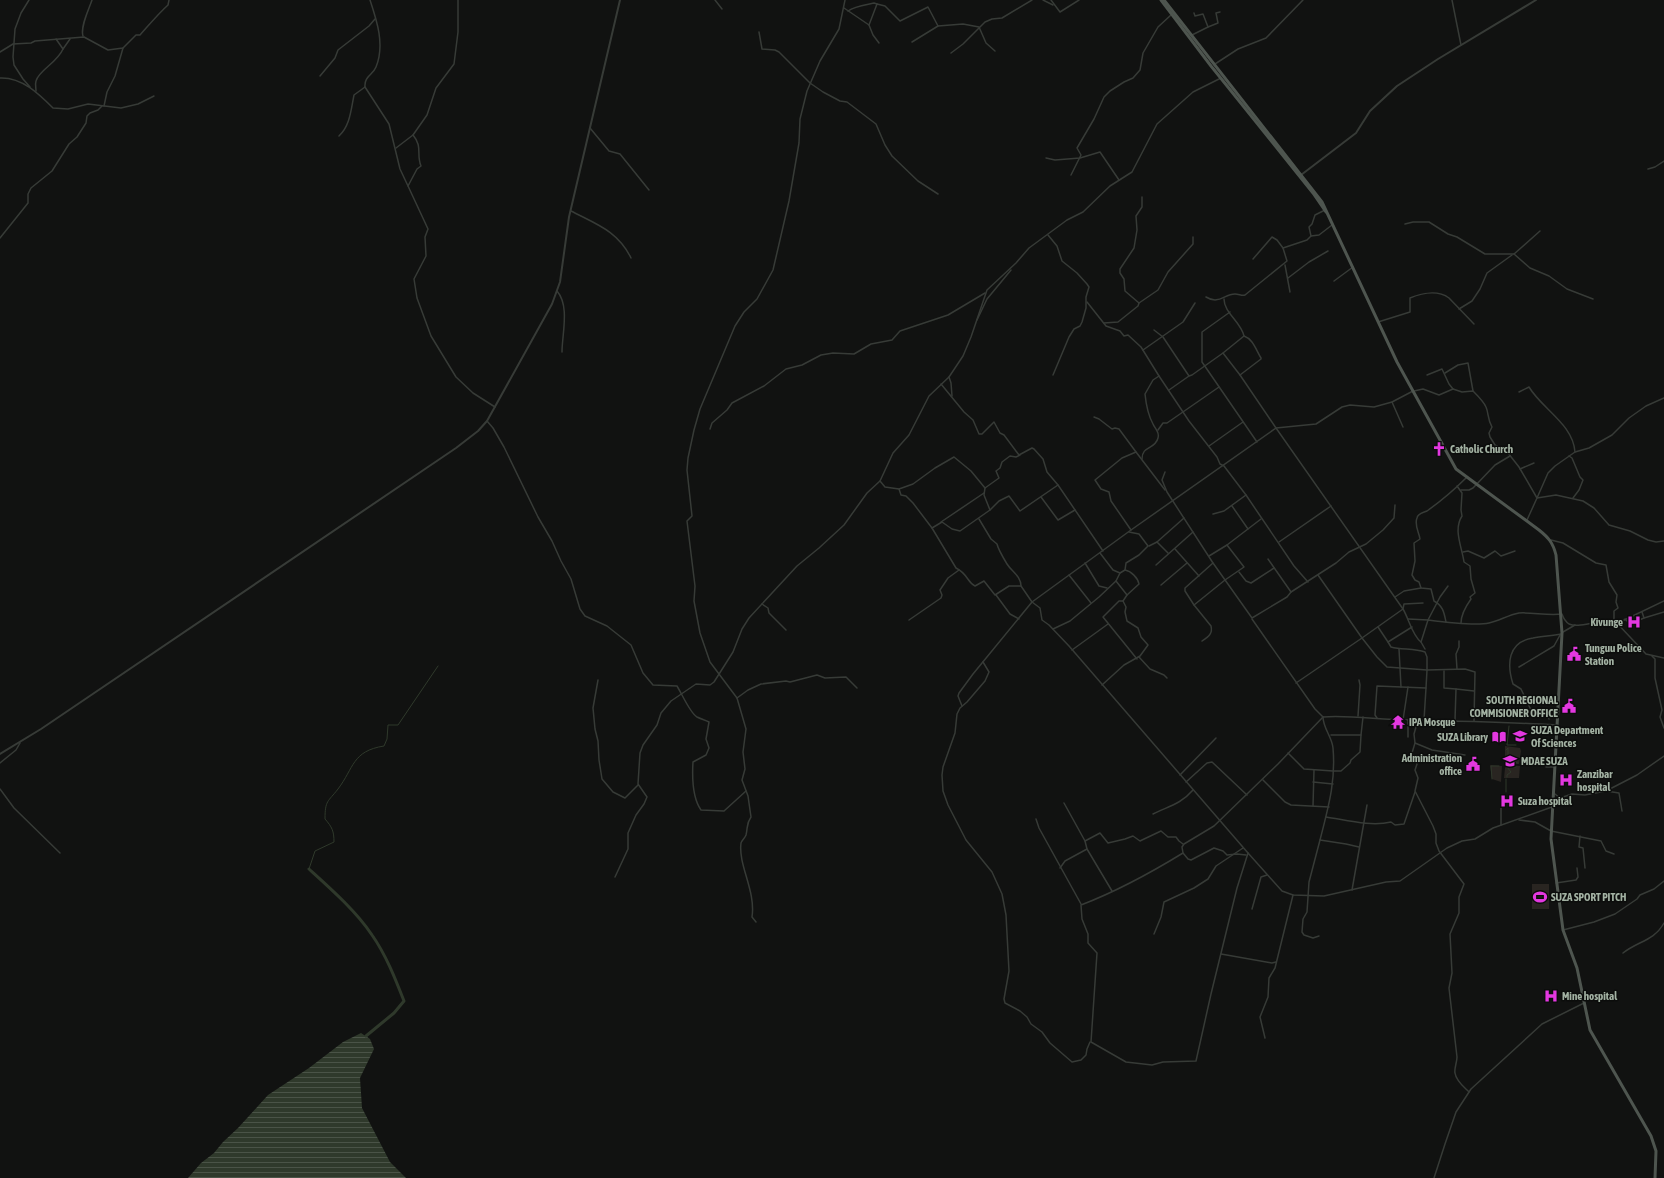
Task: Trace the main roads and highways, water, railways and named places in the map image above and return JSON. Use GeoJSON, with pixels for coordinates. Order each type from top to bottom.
{"type":"FeatureCollection","features":[{"type":"Feature","properties":{"kind":"main road"},"geometry":{"type":"LineString","coordinates":[[1162,0],[1221,77],[1301,175],[1325,210],[1378,322],[1452,464],[1458,472],[1527,520],[1551,540],[1556,555],[1562,614],[1551,846],[1563,930],[1577,968],[1588,1023],[1593,1035],[1651,1136],[1656,1151],[1656,1178]]}},
{"type":"Feature","properties":{"kind":"main road"},"geometry":{"type":"LineString","coordinates":[[1162,0],[1221,77]]}},
{"type":"Feature","properties":{"kind":"waterway"},"geometry":{"type":"LineString","coordinates":[[309,869],[315,851],[334,842],[332,829],[325,819],[326,805],[360,756],[373,748],[384,746],[387,739],[388,725],[398,725],[438,666]]}},
{"type":"Feature","properties":{"kind":"waterway"},"geometry":{"type":"LineString","coordinates":[[1509,726],[1507,745],[1516,745]]}},
{"type":"Feature","properties":{"kind":"waterway"},"geometry":{"type":"LineString","coordinates":[[1506,750],[1508,748],[1509,762],[1518,763]]}},
{"type":"Feature","properties":{"kind":"waterway"},"geometry":{"type":"LineString","coordinates":[[1492,779],[1491,766],[1499,766]]}},
{"type":"Feature","properties":{"kind":"waterway"},"geometry":{"type":"LineString","coordinates":[[1507,777],[1507,775],[1511,772],[1507,767],[1516,767]]}},
{"type":"Feature","properties":{"kind":"waterway"},"geometry":{"type":"LineString","coordinates":[[1506,779],[1506,792]]}},
{"type":"Feature","properties":{"kind":"waterway"},"geometry":{"type":"LineString","coordinates":[[309,869],[334,892],[366,926],[386,959],[404,1001],[394,1013],[366,1036]]}},
{"type":"Feature","properties":{"kind":"place","name":"Catholic Church"},"geometry":{"type":"Point","coordinates":[1439,449]}},
{"type":"Feature","properties":{"kind":"place","name":"Kivunge"},"geometry":{"type":"Point","coordinates":[1634,622]}},
{"type":"Feature","properties":{"kind":"place","name":"Tunguu Police Station"},"geometry":{"type":"Point","coordinates":[1574,654]}},
{"type":"Feature","properties":{"kind":"place","name":"SOUTH REGIONAL COMMISIONER OFFICE"},"geometry":{"type":"Point","coordinates":[1569,706]}},
{"type":"Feature","properties":{"kind":"place","name":"IPA Mosque"},"geometry":{"type":"Point","coordinates":[1398,722]}},
{"type":"Feature","properties":{"kind":"place","name":"SUZA Department Of Sciences"},"geometry":{"type":"Point","coordinates":[1520,736]}},
{"type":"Feature","properties":{"kind":"place","name":"SUZA Library"},"geometry":{"type":"Point","coordinates":[1499,737]}},
{"type":"Feature","properties":{"kind":"place","name":"MDAE SUZA"},"geometry":{"type":"Point","coordinates":[1510,761]}},
{"type":"Feature","properties":{"kind":"place","name":"Administration office"},"geometry":{"type":"Point","coordinates":[1473,764]}},
{"type":"Feature","properties":{"kind":"place","name":"Zanzibar hospital"},"geometry":{"type":"Point","coordinates":[1566,780]}},
{"type":"Feature","properties":{"kind":"place","name":"Suza hospital"},"geometry":{"type":"Point","coordinates":[1507,801]}},
{"type":"Feature","properties":{"kind":"place","name":"SUZA SPORT PITCH"},"geometry":{"type":"Point","coordinates":[1540,897]}},
{"type":"Feature","properties":{"kind":"place","name":"Mine hospital"},"geometry":{"type":"Point","coordinates":[1551,996]}}]}
